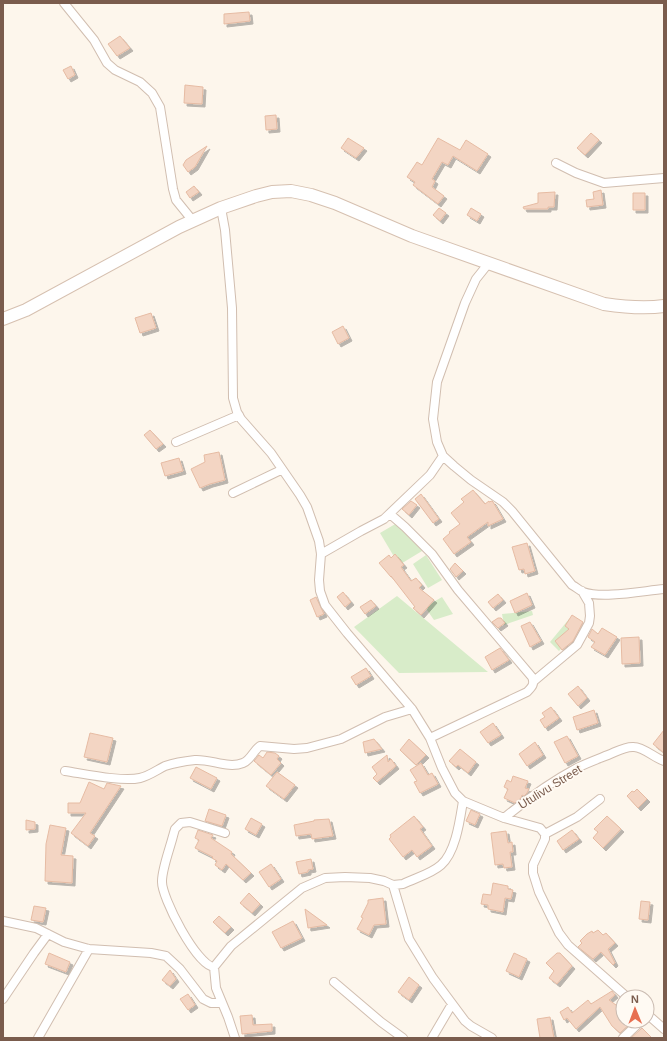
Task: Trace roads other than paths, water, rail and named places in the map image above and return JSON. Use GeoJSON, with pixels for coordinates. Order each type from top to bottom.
{"type":"FeatureCollection","features":[{"type":"Feature","properties":{"kind":"street"},"geometry":{"type":"LineString","coordinates":[[64,3],[94,40],[107,63],[115,70],[140,82],[152,92],[160,107],[172,189],[176,200],[193,221]]}},
{"type":"Feature","properties":{"kind":"street"},"geometry":{"type":"LineString","coordinates":[[556,163],[576,173],[604,183],[664,178]]}},
{"type":"Feature","properties":{"kind":"street"},"geometry":{"type":"LineString","coordinates":[[3,319],[26,310],[220,208],[272,192],[311,194],[412,236],[604,304],[627,307],[664,306]]}},
{"type":"Feature","properties":{"kind":"street"},"geometry":{"type":"LineString","coordinates":[[220,208],[225,230],[232,308],[233,398],[238,415],[271,454],[307,507],[319,541],[321,554],[319,580],[320,592],[325,605],[412,709],[430,738],[449,784],[455,793],[463,801],[504,818],[540,828],[545,834],[545,839],[533,865],[533,873],[539,892],[559,933],[568,945],[618,989]]}},
{"type":"Feature","properties":{"kind":"street"},"geometry":{"type":"LineString","coordinates":[[488,264],[476,279],[464,303],[437,382],[433,419],[436,442],[443,456],[471,480],[503,502],[523,524],[572,585],[590,594],[612,594],[664,589]]}},
{"type":"Feature","properties":{"kind":"street"},"geometry":{"type":"LineString","coordinates":[[176,442],[238,415]]}},
{"type":"Feature","properties":{"kind":"street"},"geometry":{"type":"LineString","coordinates":[[321,554],[384,519],[430,475],[443,456]]}},
{"type":"Feature","properties":{"kind":"street"},"geometry":{"type":"LineString","coordinates":[[233,493],[281,470]]}},
{"type":"Feature","properties":{"kind":"street"},"geometry":{"type":"LineString","coordinates":[[390,514],[432,554],[458,590],[534,681]]}},
{"type":"Feature","properties":{"kind":"street"},"geometry":{"type":"LineString","coordinates":[[430,738],[527,692],[533,686],[534,681],[577,645],[589,623],[590,616],[589,603],[582,591]]}},
{"type":"Feature","properties":{"kind":"street"},"geometry":{"type":"LineString","coordinates":[[65,771],[130,779],[141,778],[166,766],[192,760],[223,765],[238,764],[249,759],[260,746],[294,749],[307,748],[341,739],[385,717],[412,709]]}},
{"type":"Feature","properties":{"kind":"street","name":"Utulivu Street"},"geometry":{"type":"LineString","coordinates":[[504,818],[555,781],[573,771],[624,749],[633,746],[664,761]]}},
{"type":"Feature","properties":{"kind":"street"},"geometry":{"type":"LineString","coordinates":[[545,834],[577,817],[600,799]]}},
{"type":"Feature","properties":{"kind":"street"},"geometry":{"type":"LineString","coordinates":[[235,1038],[216,988],[214,967],[231,946],[302,888],[325,878],[370,878],[384,881],[393,885],[402,884],[442,865],[448,857],[458,826],[463,801]]}},
{"type":"Feature","properties":{"kind":"street"},"geometry":{"type":"LineString","coordinates":[[214,967],[207,965],[187,940],[166,899],[162,880],[175,829],[180,824],[190,822],[224,833]]}},
{"type":"Feature","properties":{"kind":"street"},"geometry":{"type":"LineString","coordinates":[[393,885],[409,939],[433,978],[452,1004],[471,1026],[492,1038]]}},
{"type":"Feature","properties":{"kind":"street"},"geometry":{"type":"LineString","coordinates":[[3,921],[36,928],[64,942],[89,949],[151,953],[166,956],[180,969],[203,999],[211,1003],[222,1003]]}},
{"type":"Feature","properties":{"kind":"street"},"geometry":{"type":"LineString","coordinates":[[3,999],[48,934]]}},
{"type":"Feature","properties":{"kind":"street"},"geometry":{"type":"LineString","coordinates":[[38,1038],[89,949]]}},
{"type":"Feature","properties":{"kind":"street"},"geometry":{"type":"LineString","coordinates":[[334,982],[381,1022],[403,1038]]}},
{"type":"Feature","properties":{"kind":"street"},"geometry":{"type":"LineString","coordinates":[[432,1038],[452,1004]]}},
{"type":"Feature","properties":{"kind":"street"},"geometry":{"type":"LineString","coordinates":[[655,1022],[664,1029]]}},
{"type":"Feature","properties":{"kind":"street"},"geometry":{"type":"LineString","coordinates":[[623,1038],[633,1029]]}}]}
